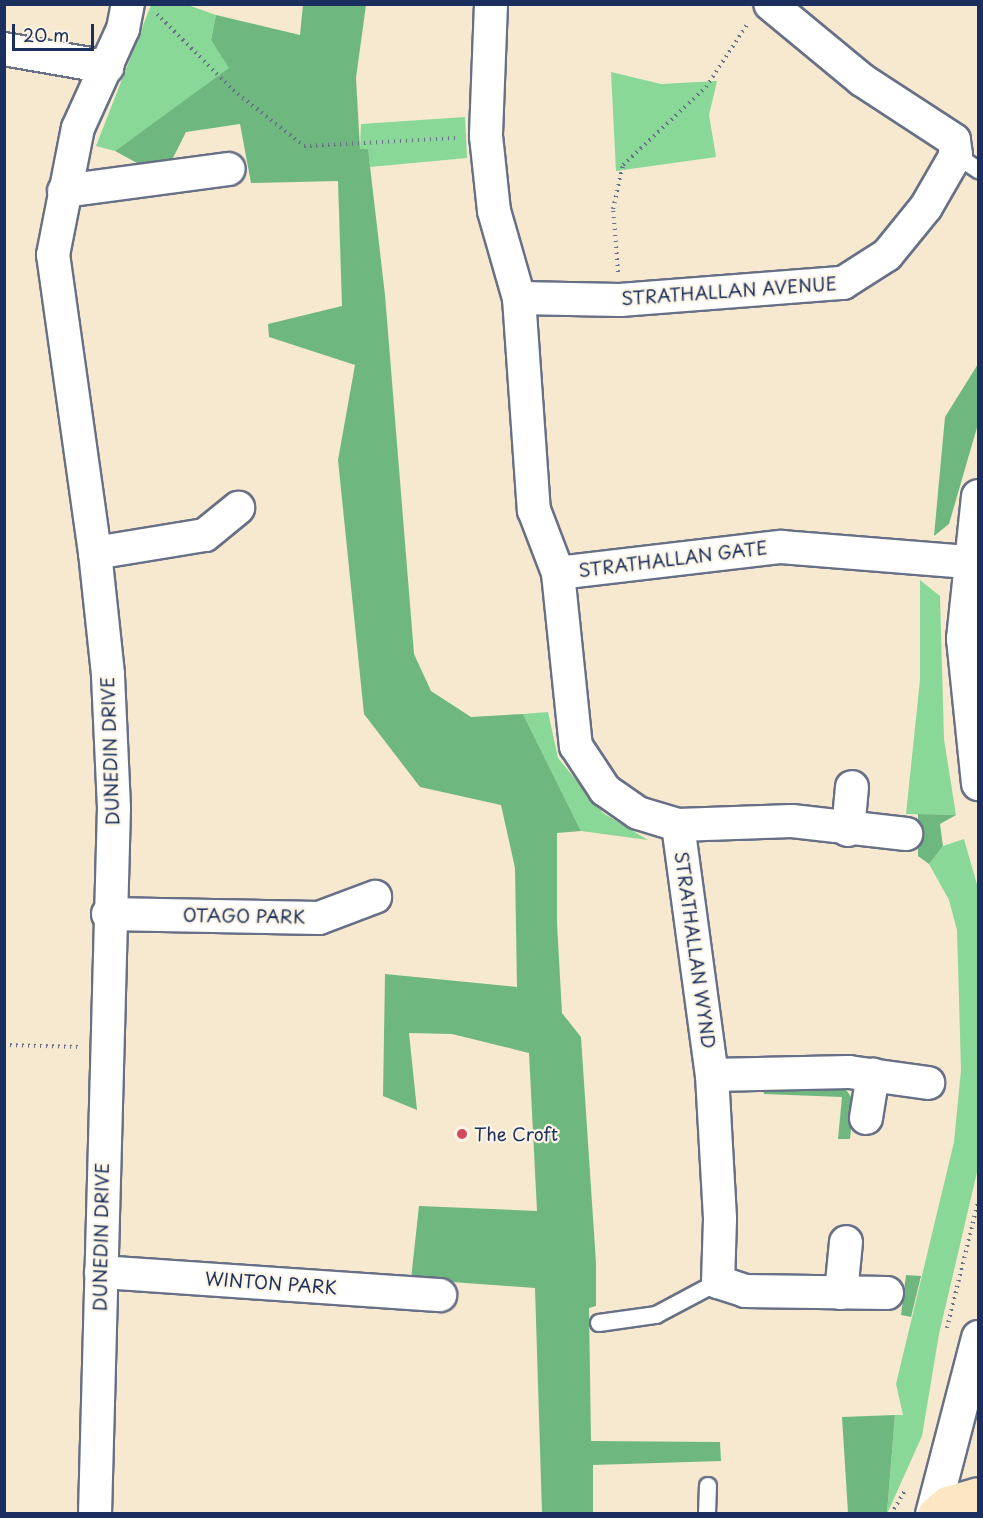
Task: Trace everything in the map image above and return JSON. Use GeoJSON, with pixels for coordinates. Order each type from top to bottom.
{"type":"FeatureCollection","features":[{"type":"Feature","properties":{"kind":"main road"},"geometry":{"type":"LineString","coordinates":[[933,1514],[947,1503],[978,1494]]}},
{"type":"Feature","properties":{"kind":"street","name":"DUNEDIN DRIVE"},"geometry":{"type":"LineString","coordinates":[[95,1514],[107,1047],[108,914],[114,808],[108,674],[95,553],[53,255],[78,128],[107,67],[128,4]]}},
{"type":"Feature","properties":{"kind":"street"},"geometry":{"type":"LineString","coordinates":[[491,4],[486,136],[494,211],[519,298],[534,510],[558,573]]}},
{"type":"Feature","properties":{"kind":"street","name":"STRATHALLAN AVENUE"},"geometry":{"type":"LineString","coordinates":[[519,298],[620,300],[843,283],[887,255],[926,207],[967,163],[949,132],[862,80],[762,9]]}},
{"type":"Feature","properties":{"kind":"street"},"geometry":{"type":"LineString","coordinates":[[4,49],[107,67]]}},
{"type":"Feature","properties":{"kind":"street"},"geometry":{"type":"LineString","coordinates":[[64,190],[229,169]]}},
{"type":"Feature","properties":{"kind":"street"},"geometry":{"type":"LineString","coordinates":[[978,496],[967,562],[963,638],[978,783]]}},
{"type":"Feature","properties":{"kind":"street"},"geometry":{"type":"LineString","coordinates":[[95,553],[205,535],[238,508]]}},
{"type":"Feature","properties":{"kind":"street","name":"STRATHALLAN GATE"},"geometry":{"type":"LineString","coordinates":[[558,573],[780,547],[967,562]]}},
{"type":"Feature","properties":{"kind":"street","name":"STRATHALLAN WYND"},"geometry":{"type":"LineString","coordinates":[[558,573],[576,746],[605,790],[638,813],[678,825],[792,821],[848,830],[906,834]]}},
{"type":"Feature","properties":{"kind":"street"},"geometry":{"type":"LineString","coordinates":[[848,830],[852,787]]}},
{"type":"Feature","properties":{"kind":"street","name":"STRATHALLAN WYND"},"geometry":{"type":"LineString","coordinates":[[678,825],[712,1075],[720,1219],[718,1282]]}},
{"type":"Feature","properties":{"kind":"street","name":"OTAGO PARK"},"geometry":{"type":"LineString","coordinates":[[108,914],[319,918],[375,897]]}},
{"type":"Feature","properties":{"kind":"street"},"geometry":{"type":"LineString","coordinates":[[712,1075],[873,1075],[928,1083]]}},
{"type":"Feature","properties":{"kind":"street"},"geometry":{"type":"LineString","coordinates":[[866,1118],[873,1075]]}},
{"type":"Feature","properties":{"kind":"street"},"geometry":{"type":"LineString","coordinates":[[841,1293],[846,1242]]}},
{"type":"Feature","properties":{"kind":"street","name":"WINTON PARK"},"geometry":{"type":"LineString","coordinates":[[101,1272],[440,1295]]}},
{"type":"Feature","properties":{"kind":"street"},"geometry":{"type":"LineString","coordinates":[[718,1282],[745,1291],[887,1293]]}},
{"type":"Feature","properties":{"kind":"street"},"geometry":{"type":"LineString","coordinates":[[933,1514],[978,1336]]}},
{"type":"Feature","properties":{"kind":"street"},"geometry":{"type":"LineString","coordinates":[[968,1374],[978,1425]]}},
{"type":"Feature","properties":{"kind":"lane"},"geometry":{"type":"LineString","coordinates":[[599,1323],[656,1315],[718,1282]]}},
{"type":"Feature","properties":{"kind":"lane"},"geometry":{"type":"LineString","coordinates":[[707,1514],[708,1486]]}},
{"type":"Feature","properties":{"kind":"path"},"geometry":{"type":"LineString","coordinates":[[148,4],[233,90],[304,146],[486,136]]}},
{"type":"Feature","properties":{"kind":"path"},"geometry":{"type":"LineString","coordinates":[[620,300],[613,209],[623,165],[706,87],[762,9]]}},
{"type":"Feature","properties":{"kind":"path"},"geometry":{"type":"LineString","coordinates":[[4,1045],[107,1047]]}},
{"type":"Feature","properties":{"kind":"green space"},"geometry":{"type":"Polygon","coordinates":[[[151,5],[188,5],[216,15],[211,40],[230,68],[115,151],[96,146],[151,5]]]}},
{"type":"Feature","properties":{"kind":"green space"},"geometry":{"type":"Polygon","coordinates":[[[303,5],[366,5],[356,78],[360,149],[368,149],[385,295],[414,654],[431,691],[471,717],[523,714],[581,831],[557,833],[557,923],[562,1013],[581,1037],[596,1263],[596,1306],[589,1308],[591,1441],[720,1442],[721,1461],[593,1465],[593,1513],[542,1513],[535,1288],[411,1279],[419,1206],[537,1211],[529,1053],[452,1034],[409,1033],[417,1110],[383,1096],[385,974],[517,987],[515,868],[501,805],[420,787],[364,714],[338,460],[355,365],[269,337],[268,324],[342,306],[338,181],[251,183],[240,124],[186,132],[172,160],[137,163],[115,151],[229,68],[211,40],[216,15],[300,35],[303,5]]]}},
{"type":"Feature","properties":{"kind":"green space"},"geometry":{"type":"Polygon","coordinates":[[[611,72],[661,84],[717,81],[709,115],[716,157],[616,171],[611,72]]]}},
{"type":"Feature","properties":{"kind":"green space"},"geometry":{"type":"Polygon","coordinates":[[[465,117],[467,158],[370,167],[368,150],[360,149],[361,124],[465,117]]]}},
{"type":"Feature","properties":{"kind":"green space"},"geometry":{"type":"Polygon","coordinates":[[[978,364],[978,424],[949,524],[934,536],[945,417],[978,364]]]}},
{"type":"Feature","properties":{"kind":"green space"},"geometry":{"type":"Polygon","coordinates":[[[920,580],[940,596],[944,739],[956,815],[906,814],[920,680],[920,580]]]}},
{"type":"Feature","properties":{"kind":"green space"},"geometry":{"type":"Polygon","coordinates":[[[548,712],[558,758],[603,813],[648,840],[581,831],[523,714],[548,712]]]}},
{"type":"Feature","properties":{"kind":"green space"},"geometry":{"type":"Polygon","coordinates":[[[918,814],[956,815],[940,824],[943,846],[929,864],[918,856],[918,814]]]}},
{"type":"Feature","properties":{"kind":"green space"},"geometry":{"type":"Polygon","coordinates":[[[964,839],[978,888],[978,1168],[939,1334],[922,1436],[887,1514],[895,1415],[903,1415],[896,1384],[954,1142],[961,1070],[957,930],[949,900],[929,864],[943,846],[964,839]]]}},
{"type":"Feature","properties":{"kind":"green space"},"geometry":{"type":"Polygon","coordinates":[[[842,1084],[854,1101],[850,1139],[838,1139],[842,1097],[764,1094],[762,1085],[842,1084]]]}},
{"type":"Feature","properties":{"kind":"green space"},"geometry":{"type":"Polygon","coordinates":[[[906,1275],[921,1276],[911,1317],[901,1315],[906,1275]]]}},
{"type":"Feature","properties":{"kind":"green space"},"geometry":{"type":"Polygon","coordinates":[[[895,1415],[887,1513],[848,1513],[842,1417],[895,1415]]]}},
{"type":"Feature","properties":{"kind":"place","name":"The Croft"},"geometry":{"type":"Point","coordinates":[462,1134]}}]}
